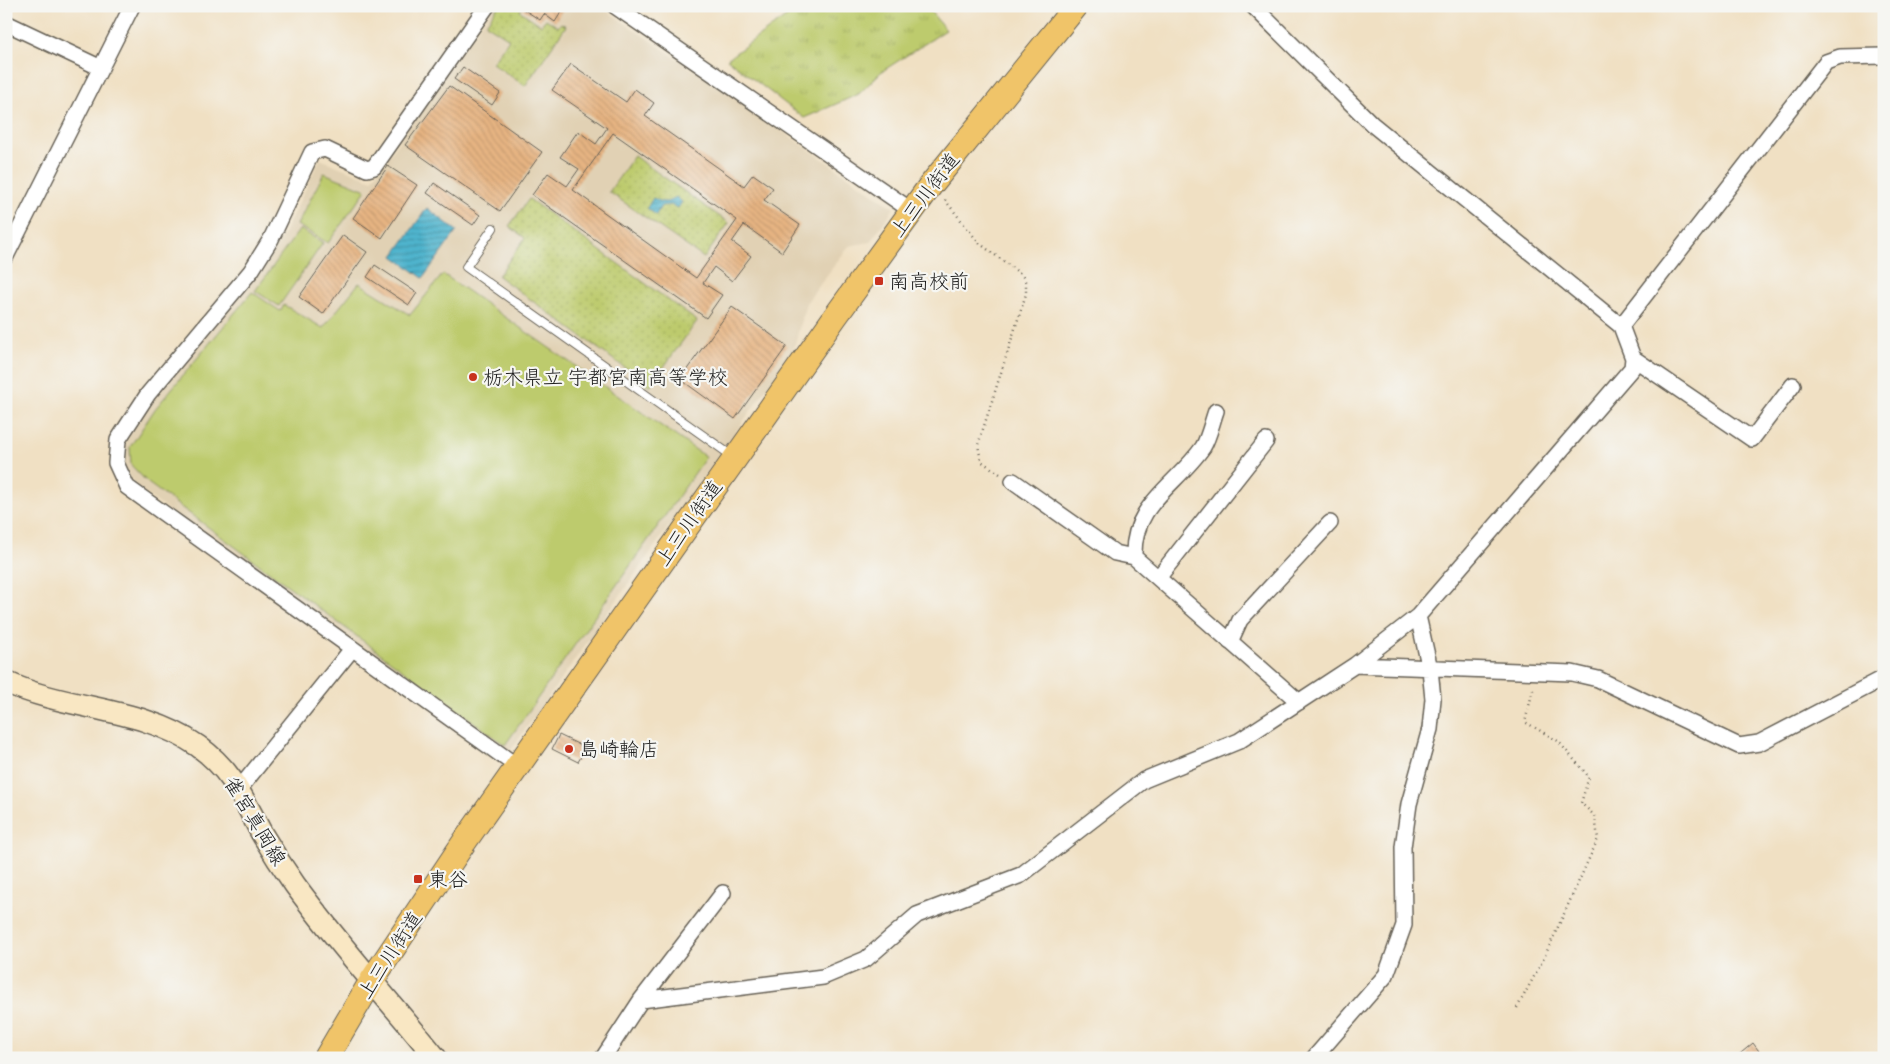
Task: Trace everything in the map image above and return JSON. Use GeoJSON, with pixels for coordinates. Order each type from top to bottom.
{"type":"FeatureCollection","features":[{"type":"Feature","properties":{"kind":"main road","name":"上三川街道"},"geometry":{"type":"LineString","coordinates":[[326,1058],[372,980],[465,840],[735,458],[930,186],[1076,6]]}},
{"type":"Feature","properties":{"kind":"main road","name":"雀宮真岡線"},"geometry":{"type":"LineString","coordinates":[[6,682],[50,699],[128,715],[177,734],[199,747],[221,766],[240,788],[262,833],[295,885],[337,939],[436,1058]]}},
{"type":"Feature","properties":{"kind":"street"},"geometry":{"type":"LineString","coordinates":[[6,256],[132,6]]}},
{"type":"Feature","properties":{"kind":"street"},"geometry":{"type":"LineString","coordinates":[[487,6],[374,167],[366,169],[325,149],[312,152],[271,240],[252,271],[148,394],[118,440],[116,463],[128,487],[352,650],[518,767]]}},
{"type":"Feature","properties":{"kind":"street"},"geometry":{"type":"LineString","coordinates":[[615,6],[912,211]]}},
{"type":"Feature","properties":{"kind":"street"},"geometry":{"type":"LineString","coordinates":[[641,1000],[823,976],[866,959],[917,915],[1022,875],[1144,780],[1239,742],[1355,666],[1418,616],[1632,368],[1633,358],[1621,326],[1372,124],[1253,6]]}},
{"type":"Feature","properties":{"kind":"street"},"geometry":{"type":"LineString","coordinates":[[6,23],[101,68]]}},
{"type":"Feature","properties":{"kind":"street"},"geometry":{"type":"LineString","coordinates":[[1621,326],[1826,62],[1840,57],[1884,56]]}},
{"type":"Feature","properties":{"kind":"street"},"geometry":{"type":"LineString","coordinates":[[1633,358],[1752,439],[1793,385]]}},
{"type":"Feature","properties":{"kind":"street"},"geometry":{"type":"LineString","coordinates":[[1134,558],[1134,541],[1142,516],[1204,446],[1216,411]]}},
{"type":"Feature","properties":{"kind":"street"},"geometry":{"type":"LineString","coordinates":[[1158,578],[1266,441]]}},
{"type":"Feature","properties":{"kind":"street"},"geometry":{"type":"LineString","coordinates":[[1013,481],[1115,553],[1134,558],[1299,702]]}},
{"type":"Feature","properties":{"kind":"street"},"geometry":{"type":"LineString","coordinates":[[1230,642],[1240,620],[1330,523]]}},
{"type":"Feature","properties":{"kind":"street"},"geometry":{"type":"LineString","coordinates":[[1314,1058],[1386,976],[1404,925],[1403,847],[1409,804],[1430,729],[1433,699],[1430,669],[1418,616]]}},
{"type":"Feature","properties":{"kind":"street"},"geometry":{"type":"LineString","coordinates":[[240,788],[352,650]]}},
{"type":"Feature","properties":{"kind":"street"},"geometry":{"type":"LineString","coordinates":[[1355,666],[1572,673],[1598,678],[1739,746],[1759,742],[1884,678]]}},
{"type":"Feature","properties":{"kind":"street"},"geometry":{"type":"LineString","coordinates":[[604,1058],[641,1000],[723,893]]}},
{"type":"Feature","properties":{"kind":"lane"},"geometry":{"type":"LineString","coordinates":[[493,228],[466,267],[735,458]]}},
{"type":"Feature","properties":{"kind":"path"},"geometry":{"type":"LineString","coordinates":[[930,186],[950,204],[979,243],[1022,275],[1026,283],[1026,294],[978,445],[981,461],[1013,481]]}},
{"type":"Feature","properties":{"kind":"path"},"geometry":{"type":"LineString","coordinates":[[1517,1008],[1543,960],[1598,840],[1595,816],[1581,803],[1590,777],[1558,740],[1525,722],[1538,672]]}},
{"type":"Feature","properties":{"kind":"shaded area","name":"栃木県立 宇都宮南高等学校"},"geometry":{"type":"Polygon","coordinates":[[[494,6],[600,6],[894,208],[870,242],[849,246],[806,303],[793,351],[508,754],[136,487],[122,462],[126,441],[149,403],[264,265],[283,235],[320,159],[372,180],[494,6]]]}},
{"type":"Feature","properties":{"kind":"green space"},"geometry":{"type":"Polygon","coordinates":[[[498,6],[523,6],[520,11],[541,25],[546,19],[558,27],[561,23],[566,26],[525,86],[492,63],[509,39],[486,24],[498,6]]]}},
{"type":"Feature","properties":{"kind":"green space"},"geometry":{"type":"Polygon","coordinates":[[[801,6],[926,6],[946,30],[881,72],[859,94],[804,118],[727,59],[801,6]]]}},
{"type":"Feature","properties":{"kind":"green space"},"geometry":{"type":"Polygon","coordinates":[[[634,156],[729,223],[704,258],[609,192],[634,156]]]}},
{"type":"Feature","properties":{"kind":"green space"},"geometry":{"type":"Polygon","coordinates":[[[324,173],[366,190],[328,243],[297,225],[324,173]]]}},
{"type":"Feature","properties":{"kind":"green space"},"geometry":{"type":"Polygon","coordinates":[[[529,199],[697,321],[650,386],[498,276],[525,238],[509,226],[529,199]]]}},
{"type":"Feature","properties":{"kind":"green space"},"geometry":{"type":"Polygon","coordinates":[[[300,229],[323,243],[279,306],[255,291],[300,229]]]}},
{"type":"Feature","properties":{"kind":"green space"},"geometry":{"type":"Polygon","coordinates":[[[443,274],[706,457],[505,745],[148,483],[131,465],[130,447],[155,409],[252,292],[280,311],[284,305],[323,328],[359,283],[410,315],[443,274]]]}},
{"type":"Feature","properties":{"kind":"water"},"geometry":{"type":"Polygon","coordinates":[[[676,197],[682,202],[678,208],[671,205],[661,206],[656,215],[647,208],[653,198],[665,202],[676,197]]]}},
{"type":"Feature","properties":{"kind":"water"},"geometry":{"type":"Polygon","coordinates":[[[427,208],[457,231],[423,278],[393,256],[427,208]]]}},
{"type":"Feature","properties":{"kind":"building"},"geometry":{"type":"Polygon","coordinates":[[[524,6],[565,6],[555,22],[544,14],[540,20],[523,9],[524,6]]]}},
{"type":"Feature","properties":{"kind":"building"},"geometry":{"type":"Polygon","coordinates":[[[571,64],[626,102],[635,89],[654,103],[645,116],[744,186],[753,174],[773,188],[764,200],[800,225],[782,252],[744,225],[732,242],[751,256],[732,281],[714,267],[703,283],[722,295],[706,318],[532,195],[548,173],[567,186],[579,169],[560,157],[578,131],[596,144],[607,128],[552,90],[571,64]],[[613,133],[573,190],[696,278],[737,220],[613,133]]]}},
{"type":"Feature","properties":{"kind":"building"},"geometry":{"type":"Polygon","coordinates":[[[463,67],[500,93],[492,105],[454,79],[463,67]]]}},
{"type":"Feature","properties":{"kind":"building"},"geometry":{"type":"Polygon","coordinates":[[[449,86],[542,152],[500,211],[405,145],[449,86]]]}},
{"type":"Feature","properties":{"kind":"building"},"geometry":{"type":"Polygon","coordinates":[[[388,166],[417,185],[382,238],[353,218],[388,166]]]}},
{"type":"Feature","properties":{"kind":"building"},"geometry":{"type":"Polygon","coordinates":[[[434,183],[480,215],[473,225],[427,193],[434,183]]]}},
{"type":"Feature","properties":{"kind":"building"},"geometry":{"type":"Polygon","coordinates":[[[343,235],[367,252],[323,314],[299,297],[343,235]]]}},
{"type":"Feature","properties":{"kind":"building"},"geometry":{"type":"Polygon","coordinates":[[[375,265],[417,293],[409,305],[367,277],[375,265]]]}},
{"type":"Feature","properties":{"kind":"building"},"geometry":{"type":"Polygon","coordinates":[[[732,307],[787,346],[735,419],[680,379],[732,307]]]}},
{"type":"Feature","properties":{"kind":"building","name":"島崎輪店"},"geometry":{"type":"Polygon","coordinates":[[[559,735],[586,748],[578,762],[552,749],[559,735]]]}},
{"type":"Feature","properties":{"kind":"building"},"geometry":{"type":"Polygon","coordinates":[[[1753,1043],[1764,1058],[1735,1058],[1753,1043]]]}},
{"type":"Feature","properties":{"kind":"place","name":"南高校前"},"geometry":{"type":"Point","coordinates":[879,281]}},
{"type":"Feature","properties":{"kind":"place","name":"栃木県立 宇都宮南高等学校"},"geometry":{"type":"Point","coordinates":[473,377]}},
{"type":"Feature","properties":{"kind":"place","name":"島崎輪店"},"geometry":{"type":"Point","coordinates":[569,749]}},
{"type":"Feature","properties":{"kind":"place","name":"東谷"},"geometry":{"type":"Point","coordinates":[418,879]}}]}
